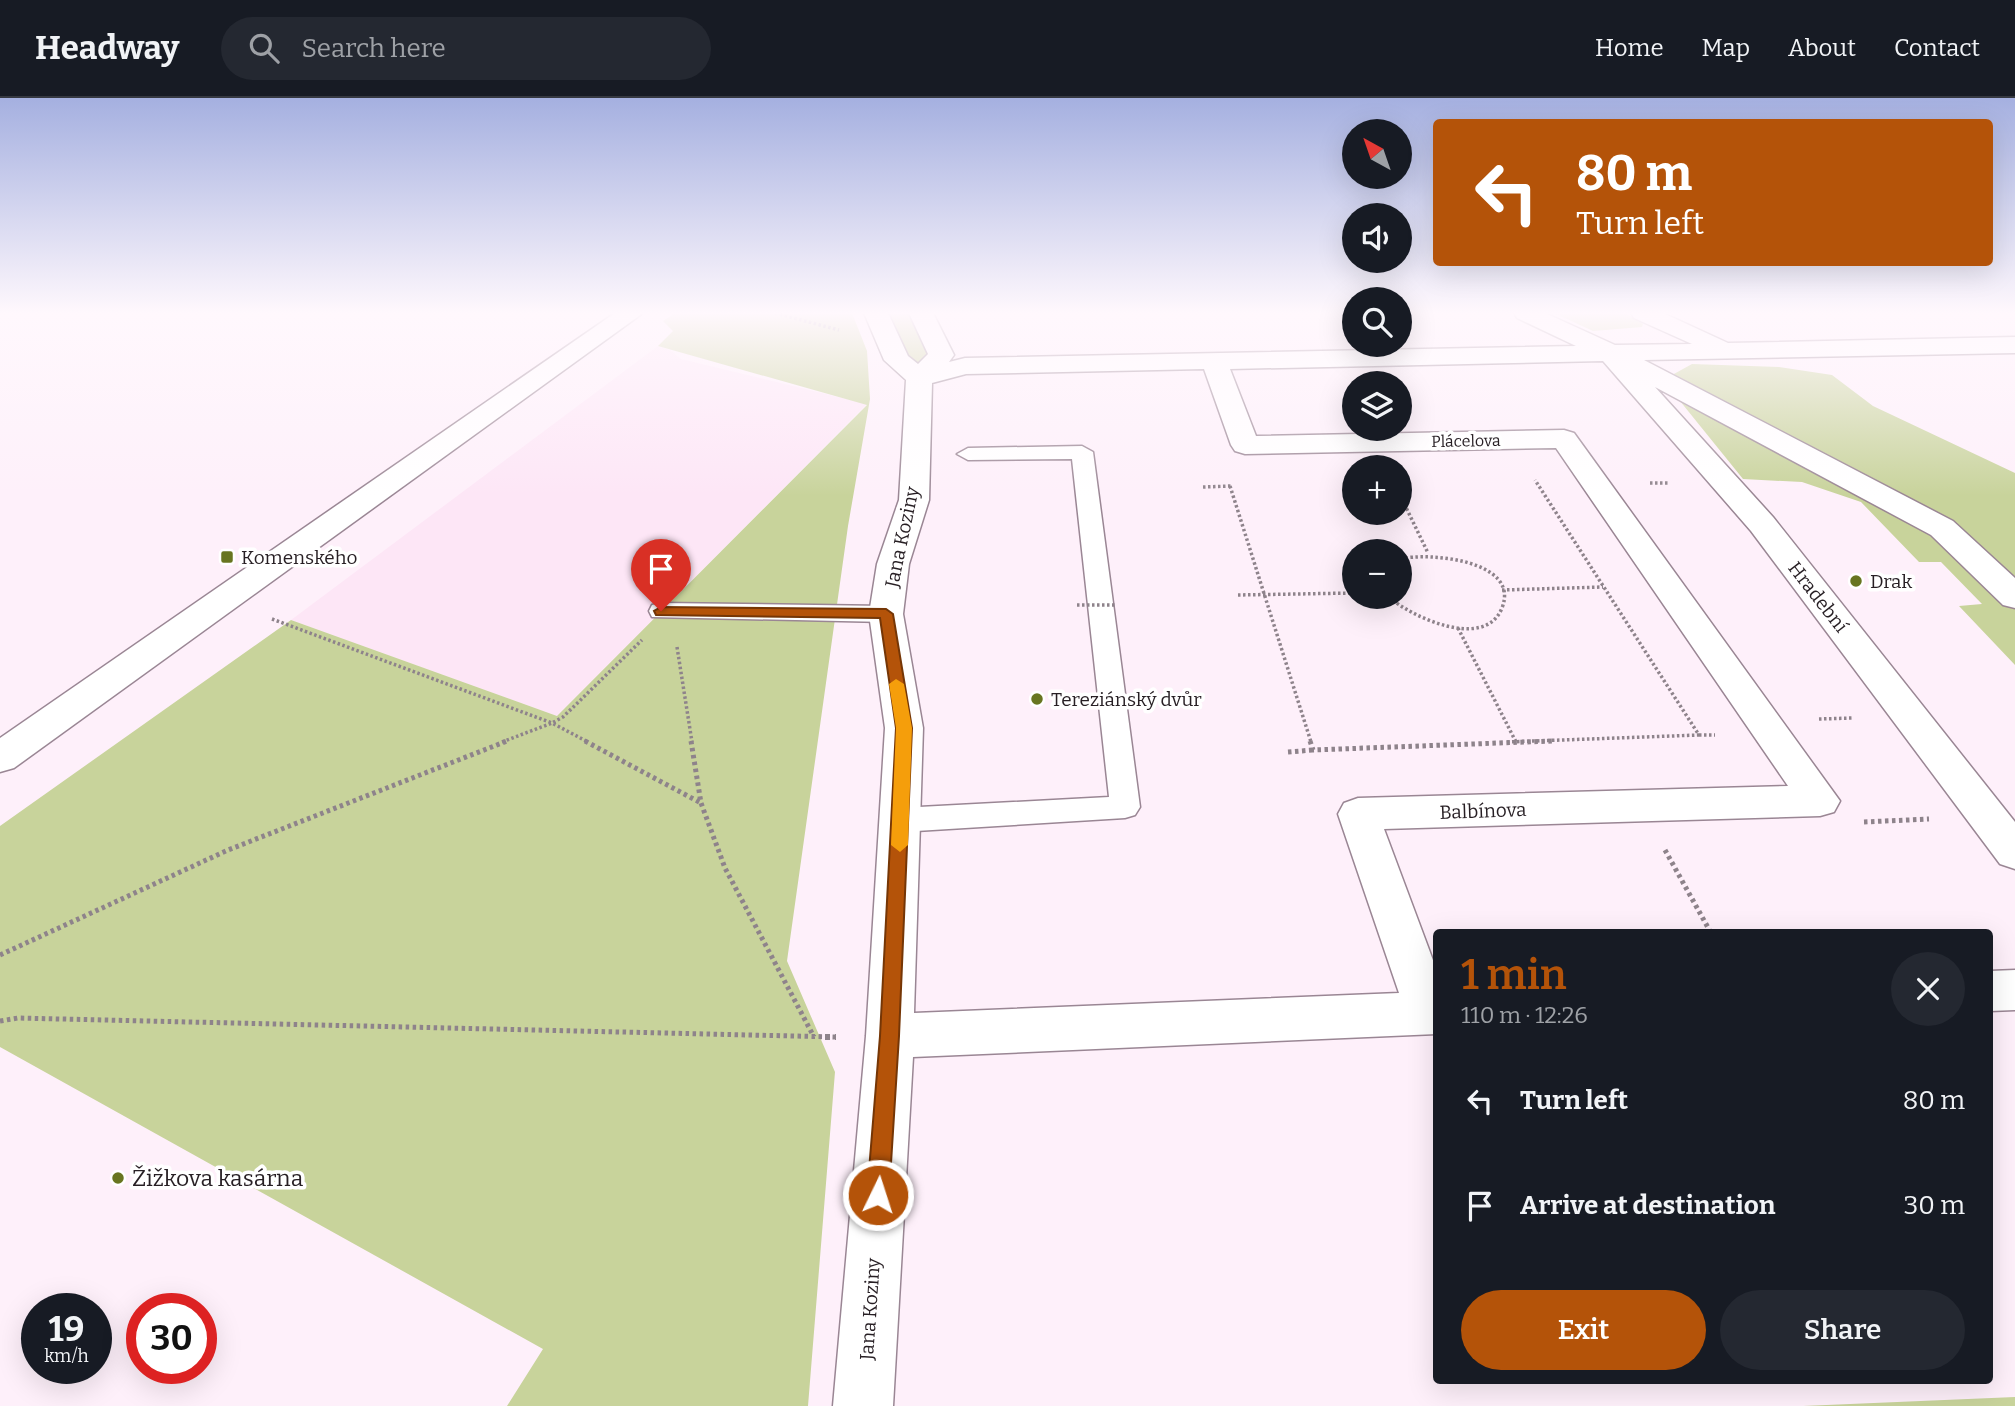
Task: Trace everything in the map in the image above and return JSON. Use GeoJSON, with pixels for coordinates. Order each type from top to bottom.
{"type":"FeatureCollection","features":[{"type":"Feature","properties":{"kind":"street"},"geometry":{"type":"LineString","coordinates":[[0,758],[544,374]]}},
{"type":"Feature","properties":{"kind":"street"},"geometry":{"type":"LineString","coordinates":[[913,374],[919,379]]}},
{"type":"Feature","properties":{"kind":"street"},"geometry":{"type":"LineString","coordinates":[[919,379],[924,374]]}},
{"type":"Feature","properties":{"kind":"street"},"geometry":{"type":"LineString","coordinates":[[919,379],[937,374]]}},
{"type":"Feature","properties":{"kind":"street","name":"Plácelova"},"geometry":{"type":"LineString","coordinates":[[1219,374],[1245,445],[1564,439],[1819,801]]}},
{"type":"Feature","properties":{"kind":"street","name":"Hradební"},"geometry":{"type":"LineString","coordinates":[[1628,374],[1762,524],[2015,852]]}},
{"type":"Feature","properties":{"kind":"street","name":"Hradební"},"geometry":{"type":"LineString","coordinates":[[1650,374],[1942,528],[2015,597]]}},
{"type":"Feature","properties":{"kind":"street","name":"Jana Koziny"},"geometry":{"type":"LineString","coordinates":[[863,1406],[890,1036],[904,728],[886,614],[893,564],[914,500],[919,379]]}},
{"type":"Feature","properties":{"kind":"street","name":"Balbínova"},"geometry":{"type":"LineString","coordinates":[[890,1036],[1433,1013],[1358,814],[1819,801]]}},
{"type":"Feature","properties":{"kind":"street"},"geometry":{"type":"LineString","coordinates":[[1993,991],[2015,990]]}},
{"type":"Feature","properties":{"kind":"lane"},"geometry":{"type":"LineString","coordinates":[[900,820],[1125,807],[1082,452],[968,454]]}},
{"type":"Feature","properties":{"kind":"lane"},"geometry":{"type":"LineString","coordinates":[[666,612],[886,614]]}},
{"type":"Feature","properties":{"kind":"path"},"geometry":{"type":"LineString","coordinates":[[1288,752],[1699,735],[1534,478]]}},
{"type":"Feature","properties":{"kind":"path"},"geometry":{"type":"LineString","coordinates":[[1203,487],[1230,486],[1314,750]]}},
{"type":"Feature","properties":{"kind":"path"},"geometry":{"type":"LineString","coordinates":[[1412,520],[1428,553]]}},
{"type":"Feature","properties":{"kind":"path"},"geometry":{"type":"LineString","coordinates":[[1401,609],[1419,619],[1458,628],[1492,620],[1502,610],[1502,590],[1489,573],[1473,563],[1455,556],[1428,553],[1412,556]]}},
{"type":"Feature","properties":{"kind":"path"},"geometry":{"type":"LineString","coordinates":[[1502,590],[1604,587]]}},
{"type":"Feature","properties":{"kind":"path"},"geometry":{"type":"LineString","coordinates":[[1238,595],[1342,593]]}},
{"type":"Feature","properties":{"kind":"path"},"geometry":{"type":"LineString","coordinates":[[221,601],[552,723],[701,803]]}},
{"type":"Feature","properties":{"kind":"path"},"geometry":{"type":"LineString","coordinates":[[1077,605],[1116,605]]}},
{"type":"Feature","properties":{"kind":"path"},"geometry":{"type":"LineString","coordinates":[[0,955],[228,850],[564,717],[666,612]]}},
{"type":"Feature","properties":{"kind":"path"},"geometry":{"type":"LineString","coordinates":[[666,612],[701,803],[725,867],[814,1037]]}},
{"type":"Feature","properties":{"kind":"path"},"geometry":{"type":"LineString","coordinates":[[1458,628],[1516,742]]}},
{"type":"Feature","properties":{"kind":"path"},"geometry":{"type":"LineString","coordinates":[[1861,822],[1929,819]]}},
{"type":"Feature","properties":{"kind":"path"},"geometry":{"type":"LineString","coordinates":[[1693,900],[1709,929]]}},
{"type":"Feature","properties":{"kind":"path"},"geometry":{"type":"LineString","coordinates":[[0,1021],[18,1018],[814,1037],[890,1036]]}},
{"type":"Feature","properties":{"kind":"shaded area"},"geometry":{"type":"Polygon","coordinates":[[[620,374],[743,374],[867,404],[557,716],[291,620],[620,374]]]}},
{"type":"Feature","properties":{"kind":"green space"},"geometry":{"type":"Polygon","coordinates":[[[757,374],[868,374],[870,399],[848,526],[787,961],[835,1072],[808,1406],[507,1406],[543,1349],[0,1047],[0,826],[291,620],[557,716],[867,405],[757,374]]]}},
{"type":"Feature","properties":{"kind":"green space"},"geometry":{"type":"Polygon","coordinates":[[[1674,374],[1832,375],[1873,406],[2015,473],[2015,665],[1959,606],[1982,604],[1941,562],[1919,562],[1861,502],[1802,482],[1743,479],[1663,380],[1674,374]]]}},
{"type":"Feature","properties":{"kind":"green space"},"geometry":{"type":"Polygon","coordinates":[[[2015,1397],[2015,1406],[1803,1406],[2015,1397]]]}},
{"type":"Feature","properties":{"kind":"slow traffic"},"geometry":{"type":"LineString","coordinates":[[896,684],[904,728],[900,845]]}},
{"type":"Feature","properties":{"kind":"place","name":"Komenského"},"geometry":{"type":"Point","coordinates":[227,557]}},
{"type":"Feature","properties":{"kind":"place","name":"Drak"},"geometry":{"type":"Point","coordinates":[1856,581]}},
{"type":"Feature","properties":{"kind":"place","name":"Tereziánský dvůr"},"geometry":{"type":"Point","coordinates":[1037,699]}},
{"type":"Feature","properties":{"kind":"place","name":"Žižkova kasárna"},"geometry":{"type":"Point","coordinates":[118,1178]}},
{"type":"Feature","properties":{"kind":"route"},"geometry":{"type":"LineString","coordinates":[[661,611],[886,614],[904,728],[890,1036],[878,1195]]}}]}
